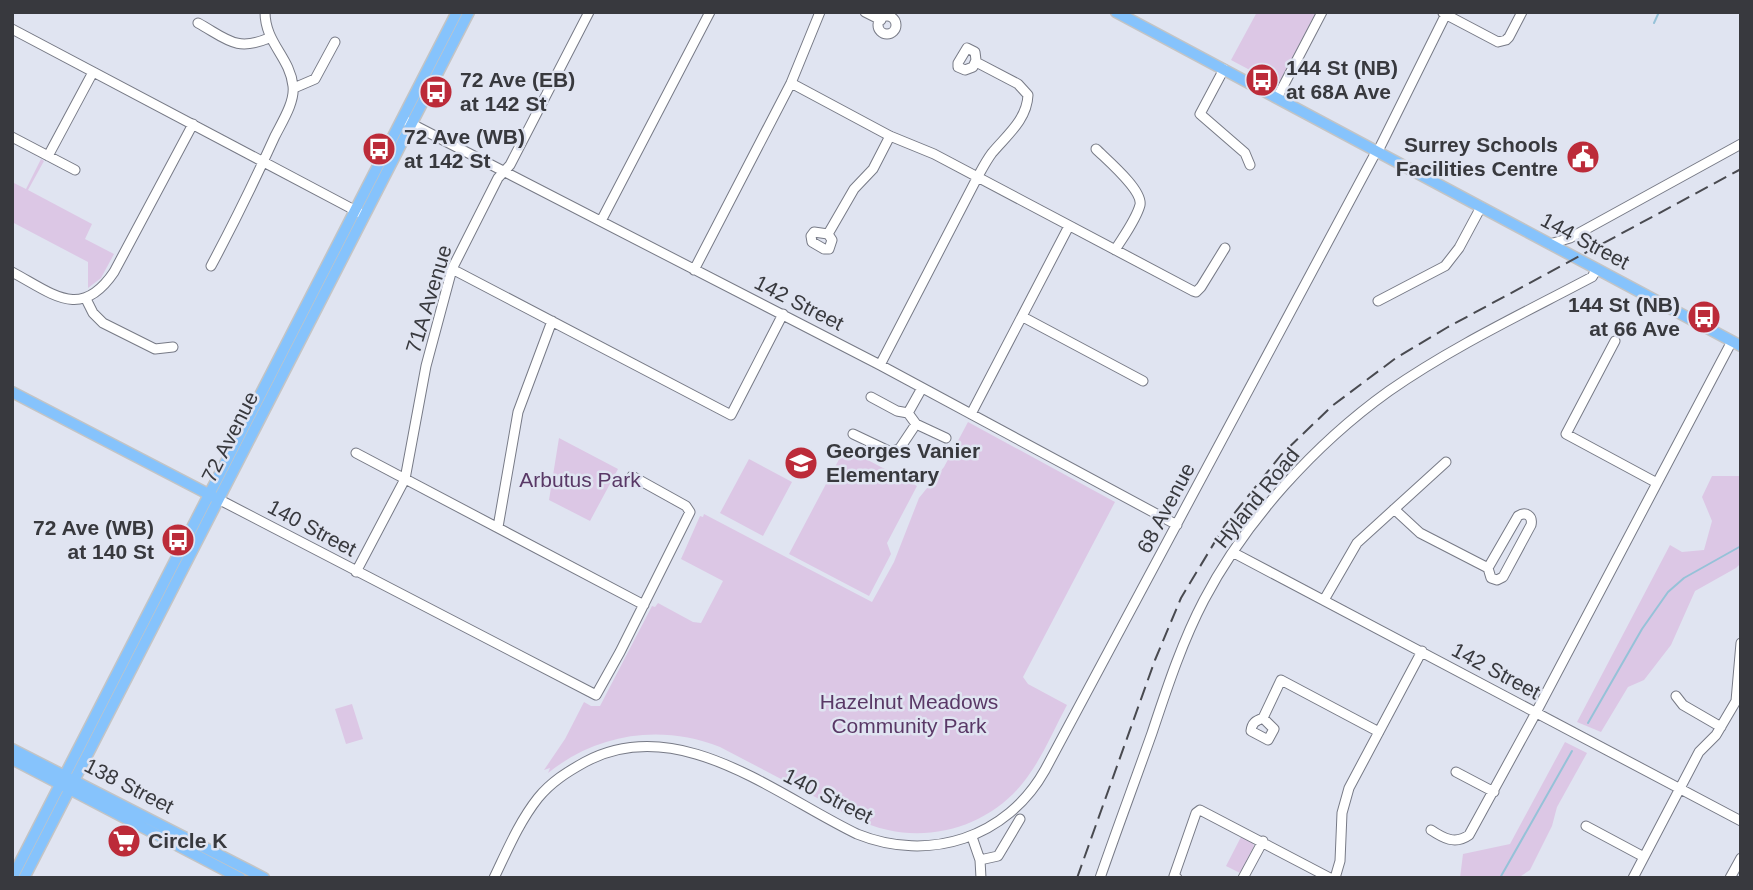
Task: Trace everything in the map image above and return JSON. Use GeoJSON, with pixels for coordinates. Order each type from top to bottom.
{"type":"FeatureCollection","features":[{"type":"Feature","properties":{"kind":"main road","name":"72 Avenue"},"geometry":{"type":"LineString","coordinates":[[12,878],[68,781],[219,500],[407,121],[457,12]]}},
{"type":"Feature","properties":{"kind":"main road","name":"72 Avenue"},"geometry":{"type":"LineString","coordinates":[[407,121],[469,12]]}},
{"type":"Feature","properties":{"kind":"main road","name":"144 Street"},"geometry":{"type":"LineString","coordinates":[[1116,12],[1736,344]]}},
{"type":"Feature","properties":{"kind":"main road","name":"72 Avenue"},"geometry":{"type":"LineString","coordinates":[[24,878],[68,781],[208,494],[360,213]]}},
{"type":"Feature","properties":{"kind":"main road","name":"140 Street"},"geometry":{"type":"LineString","coordinates":[[12,392],[219,500]]}},
{"type":"Feature","properties":{"kind":"main road","name":"138 Street"},"geometry":{"type":"LineString","coordinates":[[12,749],[240,878]]}},
{"type":"Feature","properties":{"kind":"main road","name":"138 Street"},"geometry":{"type":"LineString","coordinates":[[12,759],[68,781],[264,878]]}},
{"type":"Feature","properties":{"kind":"street"},"geometry":{"type":"LineString","coordinates":[[211,266],[264,162],[294,88],[285,62],[270,38],[265,12]]}},
{"type":"Feature","properties":{"kind":"street","name":"71A Avenue"},"geometry":{"type":"LineString","coordinates":[[356,572],[405,479],[428,354],[452,270],[498,178],[505,171],[589,12]]}},
{"type":"Feature","properties":{"kind":"street"},"geometry":{"type":"LineString","coordinates":[[601,220],[710,12]]}},
{"type":"Feature","properties":{"kind":"street"},"geometry":{"type":"LineString","coordinates":[[694,270],[791,83],[820,12]]}},
{"type":"Feature","properties":{"kind":"street"},"geometry":{"type":"LineString","coordinates":[[865,12],[881,20]]}},
{"type":"Feature","properties":{"kind":"street"},"geometry":{"type":"LineString","coordinates":[[1278,98],[1322,12]]}},
{"type":"Feature","properties":{"kind":"street"},"geometry":{"type":"LineString","coordinates":[[1445,13],[1502,42],[1509,37],[1522,12]]}},
{"type":"Feature","properties":{"kind":"street","name":"68 Avenue"},"geometry":{"type":"LineString","coordinates":[[972,836],[1008,815],[1038,784],[1377,151],[1445,13]]}},
{"type":"Feature","properties":{"kind":"street"},"geometry":{"type":"LineString","coordinates":[[198,23],[239,45],[251,45],[270,38]]}},
{"type":"Feature","properties":{"kind":"street"},"geometry":{"type":"LineString","coordinates":[[12,29],[360,213]]}},
{"type":"Feature","properties":{"kind":"street"},"geometry":{"type":"LineString","coordinates":[[294,88],[315,79],[335,43]]}},
{"type":"Feature","properties":{"kind":"street"},"geometry":{"type":"LineString","coordinates":[[880,365],[977,178],[992,154],[1015,128],[1028,104],[1028,95],[1022,86],[976,62]]}},
{"type":"Feature","properties":{"kind":"street"},"geometry":{"type":"LineString","coordinates":[[1224,69],[1199,114],[1245,153],[1250,165]]}},
{"type":"Feature","properties":{"kind":"street"},"geometry":{"type":"LineString","coordinates":[[48,156],[93,72]]}},
{"type":"Feature","properties":{"kind":"street"},"geometry":{"type":"LineString","coordinates":[[791,83],[890,136],[934,154],[1196,292],[1225,248]]}},
{"type":"Feature","properties":{"kind":"street","name":"142 Street"},"geometry":{"type":"LineString","coordinates":[[407,121],[783,314],[1177,525]]}},
{"type":"Feature","properties":{"kind":"street"},"geometry":{"type":"LineString","coordinates":[[12,272],[68,300],[86,299],[100,289],[114,272],[193,124]]}},
{"type":"Feature","properties":{"kind":"street"},"geometry":{"type":"LineString","coordinates":[[828,234],[854,189],[873,169],[890,136]]}},
{"type":"Feature","properties":{"kind":"street"},"geometry":{"type":"LineString","coordinates":[[12,137],[75,170]]}},
{"type":"Feature","properties":{"kind":"street"},"geometry":{"type":"LineString","coordinates":[[1550,244],[1570,238],[1741,144]]}},
{"type":"Feature","properties":{"kind":"street"},"geometry":{"type":"LineString","coordinates":[[1096,149],[1134,188],[1140,200],[1138,209],[1115,250]]}},
{"type":"Feature","properties":{"kind":"street"},"geometry":{"type":"LineString","coordinates":[[1378,301],[1445,266],[1460,248],[1481,207]]}},
{"type":"Feature","properties":{"kind":"street"},"geometry":{"type":"LineString","coordinates":[[971,414],[1069,226]]}},
{"type":"Feature","properties":{"kind":"street"},"geometry":{"type":"LineString","coordinates":[[1568,253],[1570,238]]}},
{"type":"Feature","properties":{"kind":"street","name":"Hyland Road"},"geometry":{"type":"LineString","coordinates":[[1100,878],[1186,640],[1204,601],[1269,505],[1302,466],[1374,403],[1429,365],[1592,277],[1597,269]]}},
{"type":"Feature","properties":{"kind":"street"},"geometry":{"type":"LineString","coordinates":[[452,270],[731,415],[783,314]]}},
{"type":"Feature","properties":{"kind":"street"},"geometry":{"type":"LineString","coordinates":[[86,299],[93,313],[103,323],[155,349],[173,347]]}},
{"type":"Feature","properties":{"kind":"street"},"geometry":{"type":"LineString","coordinates":[[1023,317],[1143,381]]}},
{"type":"Feature","properties":{"kind":"street"},"geometry":{"type":"LineString","coordinates":[[498,527],[518,412],[552,321]]}},
{"type":"Feature","properties":{"kind":"street"},"geometry":{"type":"LineString","coordinates":[[1615,341],[1566,434],[1657,484]]}},
{"type":"Feature","properties":{"kind":"street"},"geometry":{"type":"LineString","coordinates":[[1431,830],[1445,839],[1466,838],[1494,792],[1657,484],[1736,344]]}},
{"type":"Feature","properties":{"kind":"street"},"geometry":{"type":"LineString","coordinates":[[908,413],[922,388]]}},
{"type":"Feature","properties":{"kind":"street"},"geometry":{"type":"LineString","coordinates":[[871,397],[897,411],[908,413],[916,424],[946,438]]}},
{"type":"Feature","properties":{"kind":"street"},"geometry":{"type":"LineString","coordinates":[[853,433],[891,452],[900,448],[916,424]]}},
{"type":"Feature","properties":{"kind":"street"},"geometry":{"type":"LineString","coordinates":[[356,453],[644,605],[689,516],[690,509],[632,476]]}},
{"type":"Feature","properties":{"kind":"street"},"geometry":{"type":"LineString","coordinates":[[1324,600],[1357,543],[1446,462]]}},
{"type":"Feature","properties":{"kind":"street","name":"140 Street"},"geometry":{"type":"LineString","coordinates":[[219,500],[596,695],[644,605]]}},
{"type":"Feature","properties":{"kind":"street"},"geometry":{"type":"LineString","coordinates":[[1394,509],[1420,533],[1488,568],[1494,580],[1501,580],[1531,525],[1528,515],[1520,514],[1488,568]]}},
{"type":"Feature","properties":{"kind":"street","name":"142 Street"},"geometry":{"type":"LineString","coordinates":[[1234,553],[1741,821]]}},
{"type":"Feature","properties":{"kind":"street"},"geometry":{"type":"LineString","coordinates":[[1633,878],[1699,752],[1721,727],[1737,697],[1741,643]]}},
{"type":"Feature","properties":{"kind":"street"},"geometry":{"type":"LineString","coordinates":[[1175,877],[1196,813],[1200,810],[1332,878],[1340,861],[1342,813],[1349,788],[1422,651]]}},
{"type":"Feature","properties":{"kind":"street"},"geometry":{"type":"LineString","coordinates":[[1263,718],[1281,680],[1379,732]]}},
{"type":"Feature","properties":{"kind":"street"},"geometry":{"type":"LineString","coordinates":[[1676,695],[1683,705],[1721,727]]}},
{"type":"Feature","properties":{"kind":"street","name":"140 Street"},"geometry":{"type":"LineString","coordinates":[[494,878],[531,808],[551,784],[593,758],[624,748],[643,746],[674,748],[705,756],[837,824],[878,842],[924,847],[972,836]]}},
{"type":"Feature","properties":{"kind":"street"},"geometry":{"type":"LineString","coordinates":[[1456,772],[1494,792]]}},
{"type":"Feature","properties":{"kind":"street"},"geometry":{"type":"LineString","coordinates":[[979,860],[998,856],[1020,819]]}},
{"type":"Feature","properties":{"kind":"street"},"geometry":{"type":"LineString","coordinates":[[1586,826],[1644,857]]}},
{"type":"Feature","properties":{"kind":"street"},"geometry":{"type":"LineString","coordinates":[[972,836],[981,878]]}},
{"type":"Feature","properties":{"kind":"street"},"geometry":{"type":"LineString","coordinates":[[1243,878],[1263,841]]}},
{"type":"Feature","properties":{"kind":"street"},"geometry":{"type":"LineString","coordinates":[[1730,878],[1741,858]]}},
{"type":"Feature","properties":{"kind":"green space"},"geometry":{"type":"Polygon","coordinates":[[[1257,12],[1316,12],[1278,85],[1231,60],[1257,12]]]}},
{"type":"Feature","properties":{"kind":"green space"},"geometry":{"type":"Polygon","coordinates":[[[41,159],[44,161],[28,190],[92,224],[85,239],[114,254],[101,278],[88,288],[88,262],[12,222],[12,182],[26,189],[41,159]]]}},
{"type":"Feature","properties":{"kind":"green space","name":"Hazelnut Meadows Community Park"},"geometry":{"type":"Polygon","coordinates":[[[968,422],[1115,502],[1023,677],[1028,684],[1067,705],[1035,766],[1009,798],[978,819],[943,831],[907,833],[888,830],[852,817],[720,747],[675,736],[631,736],[609,741],[567,759],[548,773],[550,768],[544,770],[565,739],[584,702],[591,706],[600,706],[652,606],[655,607],[658,603],[693,622],[701,623],[723,581],[681,559],[700,516],[703,517],[704,514],[872,602],[894,562],[919,498],[944,467],[968,422]]]}},
{"type":"Feature","properties":{"kind":"green space","name":"Arbutus Park"},"geometry":{"type":"Polygon","coordinates":[[[559,438],[618,469],[590,521],[549,500],[559,438]]]}},
{"type":"Feature","properties":{"kind":"green space"},"geometry":{"type":"Polygon","coordinates":[[[845,448],[917,486],[887,543],[891,554],[869,596],[789,554],[845,448]]]}},
{"type":"Feature","properties":{"kind":"green space"},"geometry":{"type":"Polygon","coordinates":[[[749,459],[792,482],[763,536],[720,513],[749,459]]]}},
{"type":"Feature","properties":{"kind":"green space"},"geometry":{"type":"Polygon","coordinates":[[[1741,473],[1741,563],[1695,591],[1671,645],[1644,680],[1628,687],[1601,732],[1577,722],[1670,545],[1682,552],[1704,550],[1712,521],[1702,497],[1712,476],[1739,476],[1741,473]]]}},
{"type":"Feature","properties":{"kind":"green space"},"geometry":{"type":"Polygon","coordinates":[[[352,704],[363,739],[346,744],[335,709],[352,704]]]}},
{"type":"Feature","properties":{"kind":"green space"},"geometry":{"type":"Polygon","coordinates":[[[1565,742],[1587,753],[1557,807],[1552,826],[1530,870],[1518,878],[1460,878],[1463,854],[1510,844],[1565,742]]]}},
{"type":"Feature","properties":{"kind":"green space"},"geometry":{"type":"Polygon","coordinates":[[[1242,835],[1251,839],[1254,846],[1240,873],[1226,866],[1242,835]]]}},
{"type":"Feature","properties":{"kind":"waterway"},"geometry":{"type":"LineString","coordinates":[[1654,23],[1659,12]]}},
{"type":"Feature","properties":{"kind":"waterway"},"geometry":{"type":"LineString","coordinates":[[1588,723],[1642,629],[1668,592],[1684,578],[1741,546]]}},
{"type":"Feature","properties":{"kind":"waterway"},"geometry":{"type":"LineString","coordinates":[[1500,878],[1572,751]]}},
{"type":"Feature","properties":{"kind":"railway"},"geometry":{"type":"LineString","coordinates":[[1077,878],[1155,660],[1181,598],[1225,525],[1281,455],[1332,406],[1396,358],[1448,327],[1741,169]]}},
{"type":"Feature","properties":{"kind":"place","name":"144 St (NB) at 68A Ave"},"geometry":{"type":"Point","coordinates":[1262,80]}},
{"type":"Feature","properties":{"kind":"place","name":"72 Ave (EB) at 142 St"},"geometry":{"type":"Point","coordinates":[436,92]}},
{"type":"Feature","properties":{"kind":"place","name":"72 Ave (WB) at 142 St"},"geometry":{"type":"Point","coordinates":[379,149]}},
{"type":"Feature","properties":{"kind":"place","name":"Surrey Schools Facilities Centre"},"geometry":{"type":"Point","coordinates":[1583,157]}},
{"type":"Feature","properties":{"kind":"place","name":"144 St (NB) at 66 Ave"},"geometry":{"type":"Point","coordinates":[1704,317]}},
{"type":"Feature","properties":{"kind":"place","name":"Georges Vanier Elementary"},"geometry":{"type":"Point","coordinates":[801,463]}},
{"type":"Feature","properties":{"kind":"place","name":"72 Ave (WB) at 140 St"},"geometry":{"type":"Point","coordinates":[178,540]}},
{"type":"Feature","properties":{"kind":"place","name":"Circle K"},"geometry":{"type":"Point","coordinates":[124,841]}}]}
